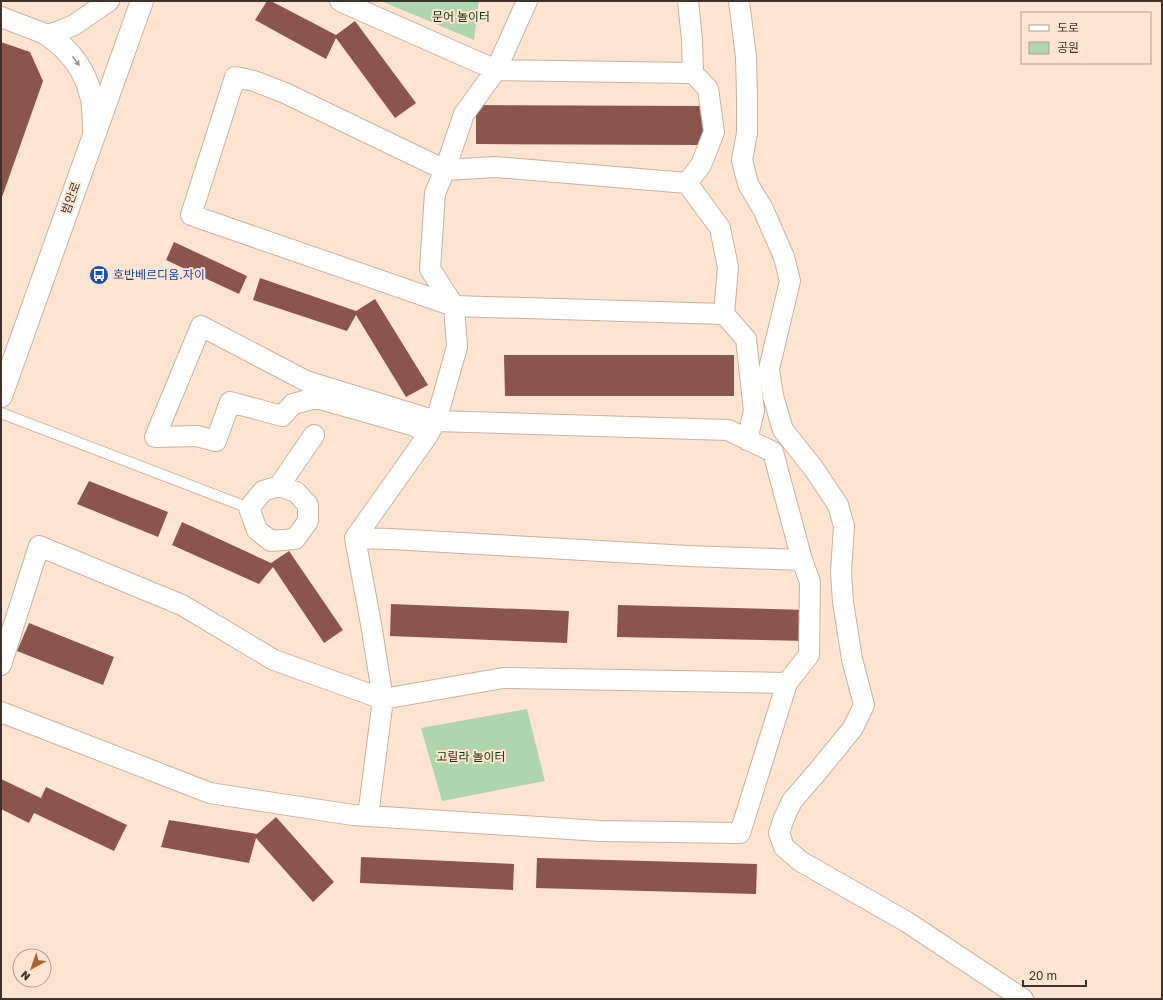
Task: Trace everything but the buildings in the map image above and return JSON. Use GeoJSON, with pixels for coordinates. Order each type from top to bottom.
{"type":"FeatureCollection","features":[{"type":"Feature","properties":{"kind":"street"},"geometry":{"type":"LineString","coordinates":[[48,34],[74,25],[109,1]]}},
{"type":"Feature","properties":{"kind":"street","name":"범안로"},"geometry":{"type":"LineString","coordinates":[[1,396],[142,1]]}},
{"type":"Feature","properties":{"kind":"street"},"geometry":{"type":"LineString","coordinates":[[340,1],[496,70],[693,73]]}},
{"type":"Feature","properties":{"kind":"street"},"geometry":{"type":"LineString","coordinates":[[368,816],[383,699],[355,538],[432,428],[457,347],[454,306],[430,269],[435,193],[446,170],[464,114],[496,70],[527,1]]}},
{"type":"Feature","properties":{"kind":"street"},"geometry":{"type":"LineString","coordinates":[[687,183],[701,165],[714,132],[708,89],[693,73],[692,40],[688,1]]}},
{"type":"Feature","properties":{"kind":"street"},"geometry":{"type":"LineString","coordinates":[[739,1],[746,57],[747,97],[747,133],[742,160],[748,184],[763,209],[784,257],[790,280],[769,369],[773,396],[782,430],[814,469],[838,505],[844,526],[841,572],[843,602],[852,659],[864,706],[853,728],[792,801],[779,833],[784,847],[800,861],[907,922],[1023,999]]}},
{"type":"Feature","properties":{"kind":"street"},"geometry":{"type":"LineString","coordinates":[[1,17],[48,34],[70,53],[80,67],[87,82],[92,100],[94,133]]}},
{"type":"Feature","properties":{"kind":"street"},"geometry":{"type":"LineString","coordinates":[[724,314],[454,306],[191,215],[235,77],[254,81],[285,93],[446,170],[495,167],[687,183],[720,228],[728,267],[724,314],[746,339],[754,411],[747,440]]}},
{"type":"Feature","properties":{"kind":"street"},"geometry":{"type":"LineString","coordinates":[[1,712],[210,794],[353,815],[600,831],[740,833],[787,682],[809,655],[810,582],[802,560],[773,452],[728,430],[432,428],[416,426],[316,398],[292,404],[282,416],[230,402],[216,441],[197,436],[155,437],[201,326],[306,381],[432,428]]}},
{"type":"Feature","properties":{"kind":"street"},"geometry":{"type":"LineString","coordinates":[[279,486],[296,492],[308,505],[308,521],[295,539],[271,541],[257,530],[249,508],[264,491],[279,486],[314,435]]}},
{"type":"Feature","properties":{"kind":"street"},"geometry":{"type":"LineString","coordinates":[[355,538],[399,539],[688,556],[802,560]]}},
{"type":"Feature","properties":{"kind":"street"},"geometry":{"type":"LineString","coordinates":[[1,665],[39,546],[182,604],[274,660],[383,699],[503,678],[787,682]]}},
{"type":"Feature","properties":{"kind":"lane"},"geometry":{"type":"LineString","coordinates":[[1,413],[249,508]]}},
{"type":"Feature","properties":{"kind":"green space","name":"문어 놀이터"},"geometry":{"type":"Polygon","coordinates":[[[381,1],[479,1],[474,40],[381,1]]]}},
{"type":"Feature","properties":{"kind":"green space","name":"고릴라 놀이터"},"geometry":{"type":"Polygon","coordinates":[[[527,709],[545,781],[442,801],[421,728],[527,709]]]}},
{"type":"Feature","properties":{"kind":"place","name":"호반베르디움.자이"},"geometry":{"type":"Point","coordinates":[99,275]}}]}
